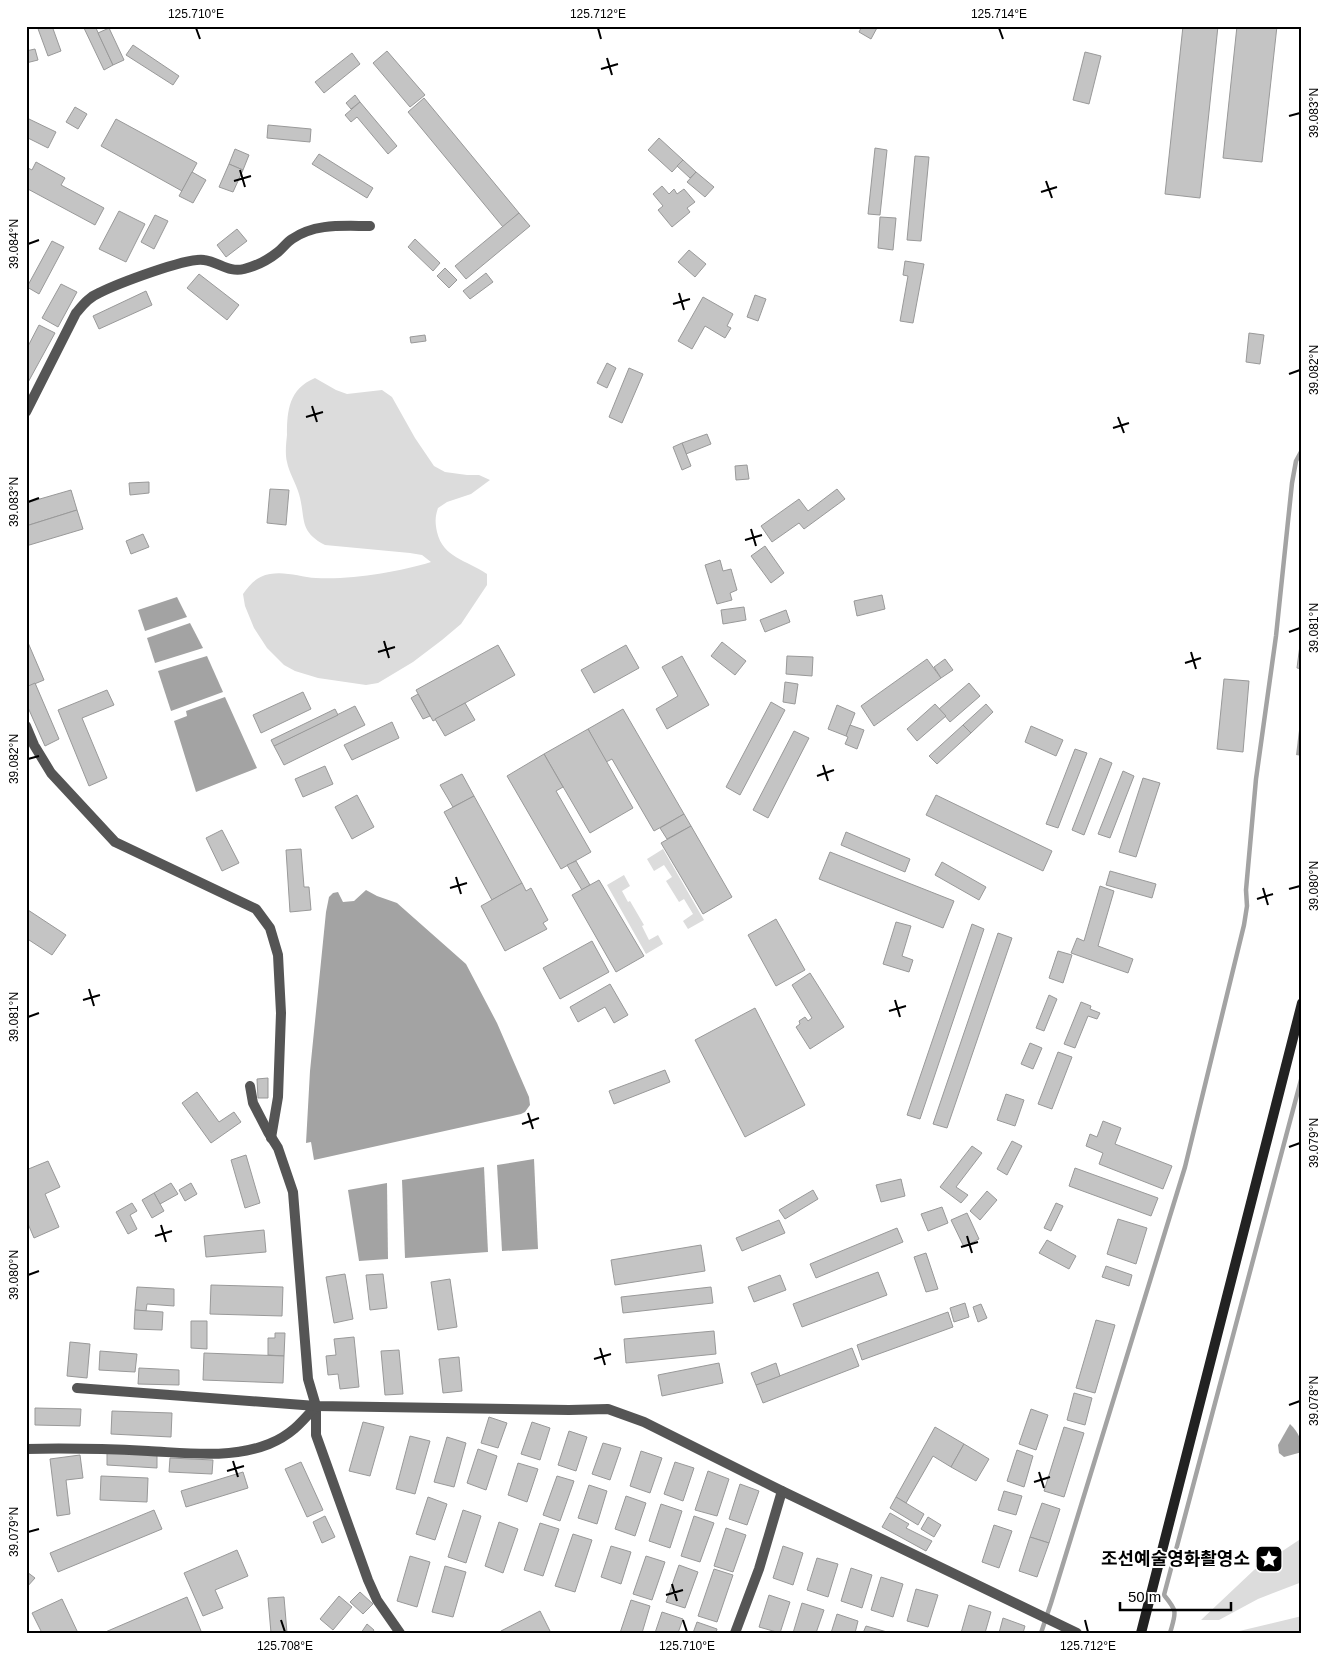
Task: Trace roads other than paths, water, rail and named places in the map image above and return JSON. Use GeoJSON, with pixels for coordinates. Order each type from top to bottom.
{"type":"FeatureCollection","features":[{"type":"Feature","properties":{"kind":"main road"},"geometry":{"type":"LineString","coordinates":[[1141,1633],[1302,1003]]}},
{"type":"Feature","properties":{"kind":"street"},"geometry":{"type":"LineString","coordinates":[[26,412],[76,313],[86,300],[98,293],[186,262],[204,260],[236,271],[256,266],[278,253],[291,239],[307,232],[329,225],[370,226]]}},
{"type":"Feature","properties":{"kind":"street"},"geometry":{"type":"LineString","coordinates":[[26,726],[34,745],[51,773],[114,842],[256,909],[270,928],[278,955],[281,1013],[278,1097],[271,1138]]}},
{"type":"Feature","properties":{"kind":"street"},"geometry":{"type":"LineString","coordinates":[[250,1086],[253,1103],[278,1148],[293,1192],[308,1379],[316,1406],[316,1435],[354,1544],[377,1600],[400,1633]]}},
{"type":"Feature","properties":{"kind":"street"},"geometry":{"type":"LineString","coordinates":[[77,1388],[316,1406],[608,1409],[644,1422],[782,1492],[1077,1633]]}},
{"type":"Feature","properties":{"kind":"street"},"geometry":{"type":"LineString","coordinates":[[26,1449],[75,1448],[217,1454],[245,1452],[270,1444],[292,1432],[316,1406]]}},
{"type":"Feature","properties":{"kind":"street"},"geometry":{"type":"LineString","coordinates":[[735,1633],[758,1569],[782,1492]]}},
{"type":"Feature","properties":{"kind":"waterway"},"geometry":{"type":"LineString","coordinates":[[1041,1633],[1185,1167],[1244,925],[1256,779],[1276,636],[1292,483],[1296,461],[1302,450]]}},
{"type":"Feature","properties":{"kind":"waterway"},"geometry":{"type":"LineString","coordinates":[[1170,1633],[1174,1621],[1174,1609],[1164,1595],[1302,1076]]}},
{"type":"Feature","properties":{"kind":"place","name":"조선예술영화촬영소"},"geometry":{"type":"Point","coordinates":[1269,1559]}}]}
